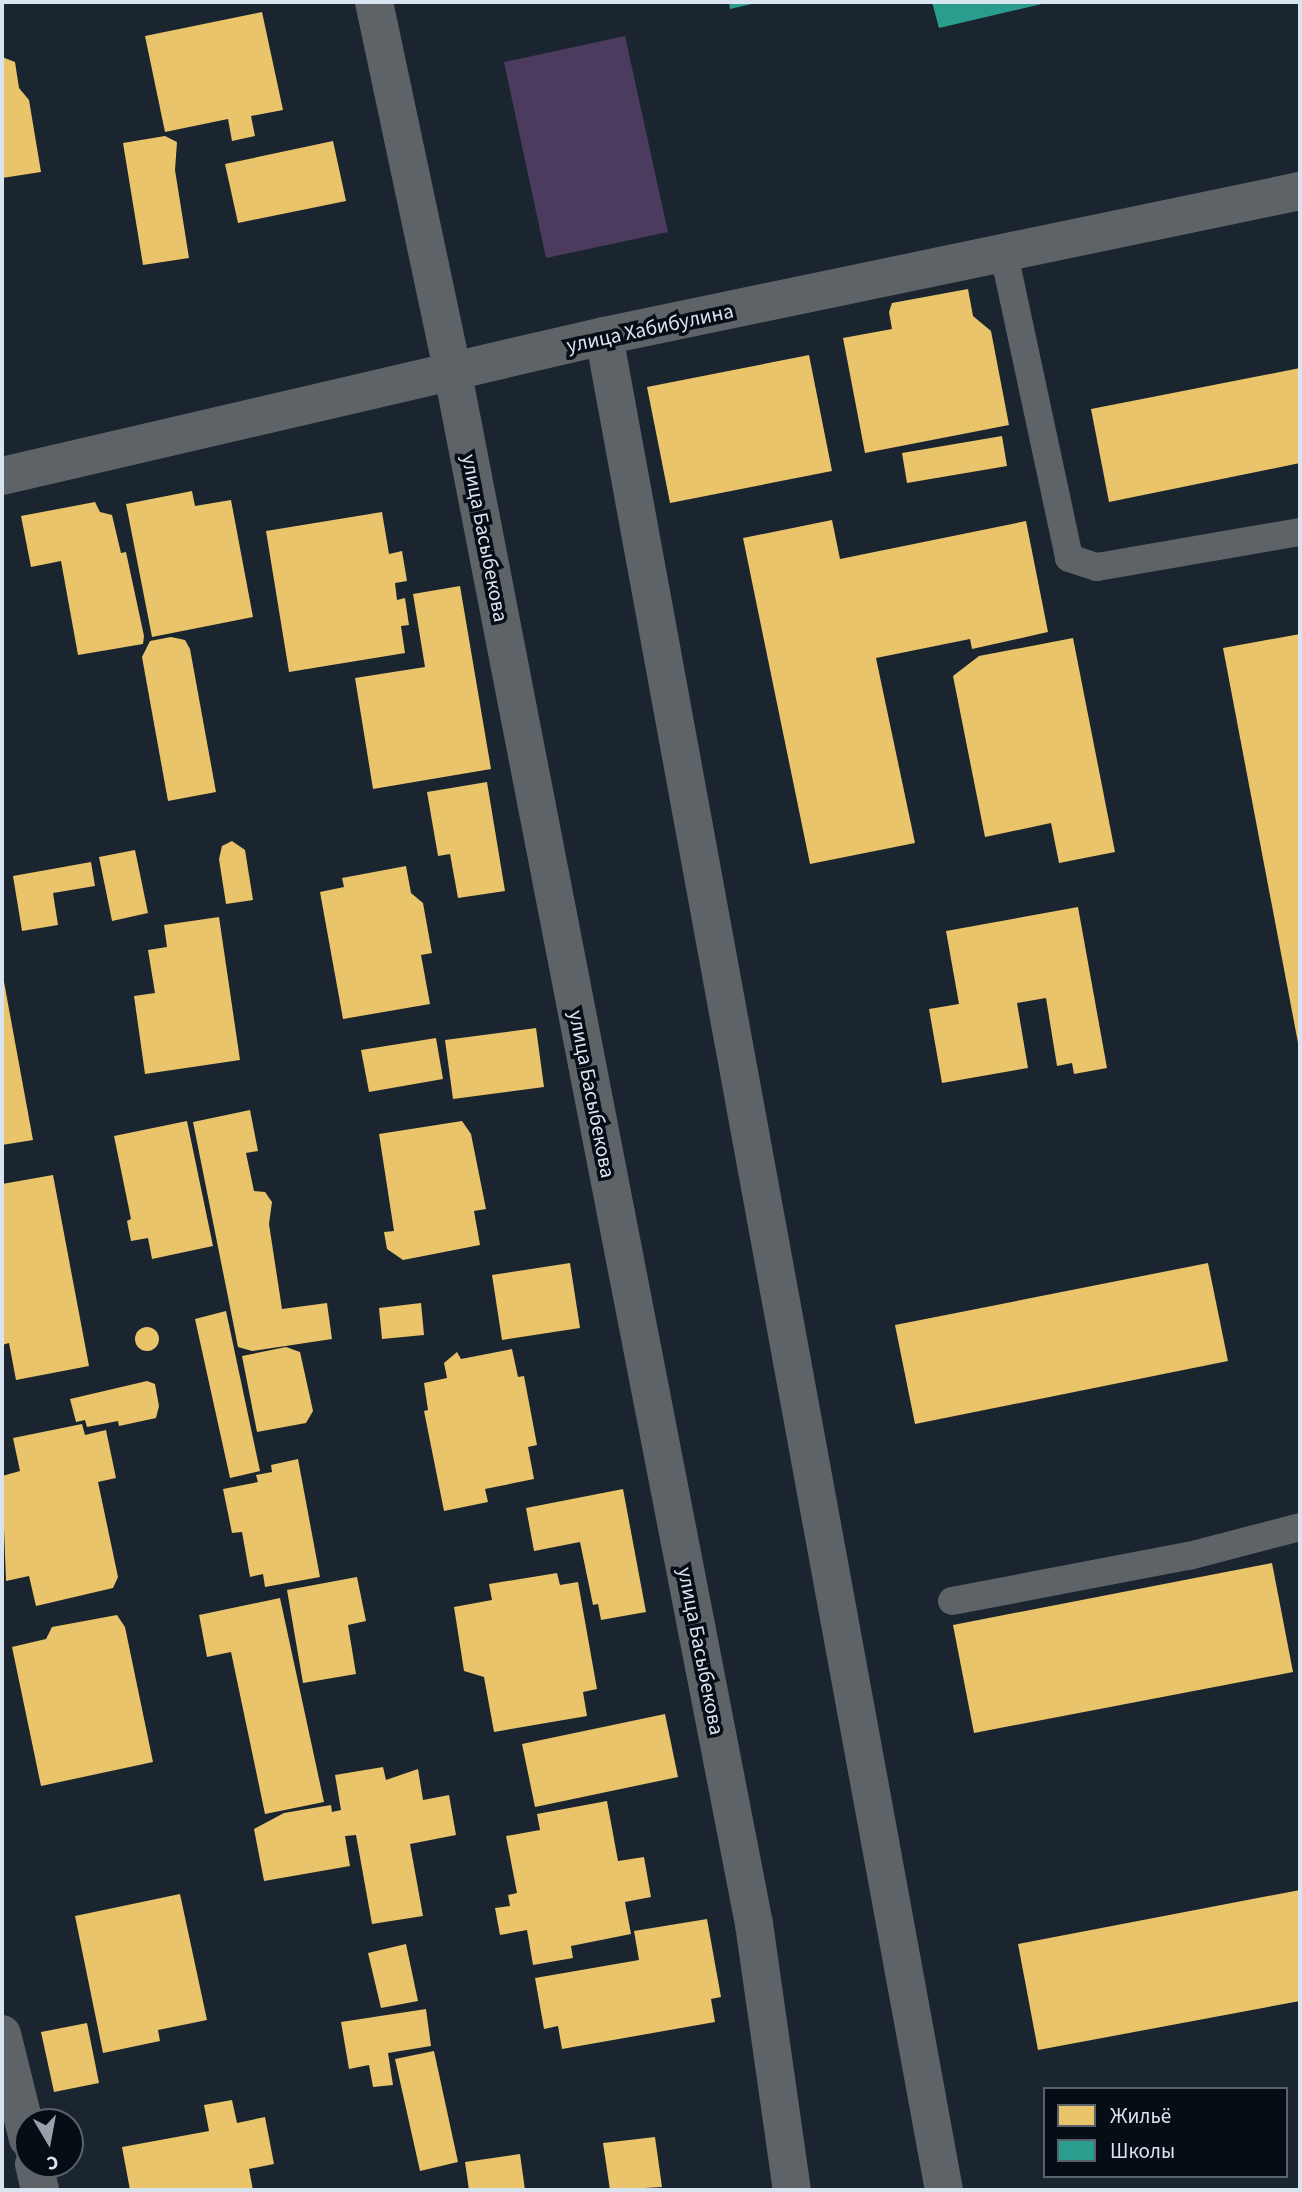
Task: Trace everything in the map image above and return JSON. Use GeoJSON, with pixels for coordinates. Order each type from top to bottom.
{"type":"FeatureCollection","features":[{"type":"Feature","properties":{"kind":"street","name":"улица Басыбекова"},"geometry":{"type":"LineString","coordinates":[[374,2],[453,374],[754,1924],[792,2190]]}},
{"type":"Feature","properties":{"kind":"street","name":"улица Хабибулина"},"geometry":{"type":"LineString","coordinates":[[2,476],[453,374],[604,336],[1300,191]]}},
{"type":"Feature","properties":{"kind":"street"},"geometry":{"type":"LineString","coordinates":[[604,336],[944,2190]]}},
{"type":"Feature","properties":{"kind":"street"},"geometry":{"type":"LineString","coordinates":[[2,2034],[20,2108]]}},
{"type":"Feature","properties":{"kind":"lane"},"geometry":{"type":"LineString","coordinates":[[1004,254],[1069,558],[1097,567],[1300,532]]}},
{"type":"Feature","properties":{"kind":"lane"},"geometry":{"type":"LineString","coordinates":[[952,1601],[1189,1556],[1300,1527]]}},
{"type":"Feature","properties":{"kind":"shaded area"},"geometry":{"type":"Polygon","coordinates":[[[625,36],[668,232],[546,258],[504,62],[625,36]]]}},
{"type":"Feature","properties":{"kind":"building: Жильё"},"geometry":{"type":"Polygon","coordinates":[[[262,12],[283,110],[251,116],[255,136],[232,141],[228,119],[165,132],[145,36],[262,12]]]}},
{"type":"Feature","properties":{"kind":"building: Жильё"},"geometry":{"type":"Polygon","coordinates":[[[2,57],[15,62],[19,88],[29,100],[41,172],[2,178],[2,57]]]}},
{"type":"Feature","properties":{"kind":"building: Жильё"},"geometry":{"type":"Polygon","coordinates":[[[165,136],[177,142],[175,170],[189,258],[143,265],[123,143],[165,136]]]}},
{"type":"Feature","properties":{"kind":"building: Жильё"},"geometry":{"type":"Polygon","coordinates":[[[333,141],[346,201],[238,223],[225,164],[333,141]]]}},
{"type":"Feature","properties":{"kind":"building: Жильё"},"geometry":{"type":"Polygon","coordinates":[[[968,289],[973,316],[991,331],[1009,425],[865,453],[843,338],[892,329],[889,312],[892,303],[968,289]]]}},
{"type":"Feature","properties":{"kind":"building: Жильё"},"geometry":{"type":"Polygon","coordinates":[[[809,355],[832,471],[670,503],[647,387],[809,355]]]}},
{"type":"Feature","properties":{"kind":"building: Жильё"},"geometry":{"type":"Polygon","coordinates":[[[1300,368],[1300,463],[1109,502],[1091,409],[1300,368]]]}},
{"type":"Feature","properties":{"kind":"building: Жильё"},"geometry":{"type":"Polygon","coordinates":[[[1002,436],[1007,466],[907,483],[902,453],[1002,436]]]}},
{"type":"Feature","properties":{"kind":"building: Жильё"},"geometry":{"type":"Polygon","coordinates":[[[192,491],[195,506],[231,500],[253,617],[152,637],[126,504],[192,491]]]}},
{"type":"Feature","properties":{"kind":"building: Жильё"},"geometry":{"type":"Polygon","coordinates":[[[95,502],[100,512],[112,515],[121,553],[126,552],[144,636],[143,644],[78,655],[61,561],[31,567],[21,516],[95,502]]]}},
{"type":"Feature","properties":{"kind":"building: Жильё"},"geometry":{"type":"Polygon","coordinates":[[[382,512],[389,554],[402,551],[407,581],[395,583],[397,600],[405,598],[409,625],[401,626],[405,653],[289,672],[266,531],[382,512]]]}},
{"type":"Feature","properties":{"kind":"building: Жильё"},"geometry":{"type":"Polygon","coordinates":[[[832,520],[840,559],[1026,521],[1048,632],[972,649],[970,639],[876,658],[915,843],[810,864],[743,538],[832,520]]]}},
{"type":"Feature","properties":{"kind":"building: Жильё"},"geometry":{"type":"Polygon","coordinates":[[[460,586],[491,769],[373,789],[355,678],[425,667],[413,594],[460,586]]]}},
{"type":"Feature","properties":{"kind":"building: Жильё"},"geometry":{"type":"Polygon","coordinates":[[[1300,634],[1300,1048],[1299,1048],[1223,648],[1300,634]]]}},
{"type":"Feature","properties":{"kind":"building: Жильё"},"geometry":{"type":"Polygon","coordinates":[[[171,637],[185,640],[190,649],[216,792],[168,801],[142,657],[150,641],[171,637]]]}},
{"type":"Feature","properties":{"kind":"building: Жильё"},"geometry":{"type":"Polygon","coordinates":[[[1073,638],[1115,852],[1059,863],[1051,823],[985,837],[953,676],[979,656],[1073,638]]]}},
{"type":"Feature","properties":{"kind":"building: Жильё"},"geometry":{"type":"Polygon","coordinates":[[[487,782],[505,891],[458,898],[450,854],[438,856],[427,792],[487,782]]]}},
{"type":"Feature","properties":{"kind":"building: Жильё"},"geometry":{"type":"Polygon","coordinates":[[[232,841],[245,850],[253,900],[226,904],[219,859],[222,846],[232,841]]]}},
{"type":"Feature","properties":{"kind":"building: Жильё"},"geometry":{"type":"Polygon","coordinates":[[[135,850],[148,913],[112,921],[99,857],[135,850]]]}},
{"type":"Feature","properties":{"kind":"building: Жильё"},"geometry":{"type":"Polygon","coordinates":[[[91,862],[95,886],[53,893],[58,925],[22,931],[13,876],[91,862]]]}},
{"type":"Feature","properties":{"kind":"building: Жильё"},"geometry":{"type":"Polygon","coordinates":[[[406,866],[411,893],[423,903],[432,953],[421,955],[430,1004],[343,1019],[320,892],[344,887],[342,878],[406,866]]]}},
{"type":"Feature","properties":{"kind":"building: Жильё"},"geometry":{"type":"Polygon","coordinates":[[[1078,907],[1107,1068],[1074,1074],[1072,1063],[1057,1066],[1046,998],[1017,1003],[1028,1068],[942,1083],[929,1009],[959,1004],[946,931],[1078,907]]]}},
{"type":"Feature","properties":{"kind":"building: Жильё"},"geometry":{"type":"Polygon","coordinates":[[[219,917],[240,1060],[145,1074],[134,996],[155,993],[148,950],[167,947],[164,925],[219,917]]]}},
{"type":"Feature","properties":{"kind":"building: Жильё"},"geometry":{"type":"Polygon","coordinates":[[[2,971],[33,1140],[2,1145],[2,971]]]}},
{"type":"Feature","properties":{"kind":"building: Жильё"},"geometry":{"type":"Polygon","coordinates":[[[536,1028],[544,1087],[453,1099],[445,1040],[536,1028]]]}},
{"type":"Feature","properties":{"kind":"building: Жильё"},"geometry":{"type":"Polygon","coordinates":[[[436,1038],[443,1079],[369,1092],[361,1050],[436,1038]]]}},
{"type":"Feature","properties":{"kind":"building: Жильё"},"geometry":{"type":"Polygon","coordinates":[[[250,1110],[258,1151],[246,1153],[254,1191],[265,1192],[272,1202],[269,1224],[282,1309],[327,1303],[332,1339],[252,1351],[238,1347],[193,1122],[250,1110]]]}},
{"type":"Feature","properties":{"kind":"building: Жильё"},"geometry":{"type":"Polygon","coordinates":[[[187,1121],[213,1246],[152,1259],[148,1238],[131,1241],[127,1221],[131,1219],[114,1136],[187,1121]]]}},
{"type":"Feature","properties":{"kind":"building: Жильё"},"geometry":{"type":"Polygon","coordinates":[[[462,1121],[471,1134],[486,1209],[474,1211],[480,1245],[403,1260],[387,1249],[384,1232],[394,1231],[379,1134],[462,1121]]]}},
{"type":"Feature","properties":{"kind":"building: Жильё"},"geometry":{"type":"Polygon","coordinates":[[[53,1175],[89,1366],[16,1380],[9,1343],[2,1345],[2,1184],[53,1175]]]}},
{"type":"Feature","properties":{"kind":"building: Жильё"},"geometry":{"type":"Polygon","coordinates":[[[570,1263],[580,1328],[502,1340],[492,1275],[570,1263]]]}},
{"type":"Feature","properties":{"kind":"building: Жильё"},"geometry":{"type":"Polygon","coordinates":[[[1208,1263],[1228,1361],[915,1424],[895,1325],[1208,1263]]]}},
{"type":"Feature","properties":{"kind":"building: Жильё"},"geometry":{"type":"Polygon","coordinates":[[[421,1303],[424,1335],[382,1339],[379,1308],[421,1303]]]}},
{"type":"Feature","properties":{"kind":"building: Жильё"},"geometry":{"type":"Polygon","coordinates":[[[226,1311],[260,1471],[230,1478],[195,1319],[226,1311]]]}},
{"type":"Feature","properties":{"kind":"building: Жильё"},"geometry":{"type":"Polygon","coordinates":[[[147,1327],[156,1330],[159,1339],[156,1348],[147,1351],[138,1348],[135,1339],[138,1330],[147,1327]]]}},
{"type":"Feature","properties":{"kind":"building: Жильё"},"geometry":{"type":"Polygon","coordinates":[[[286,1347],[300,1352],[313,1411],[306,1423],[257,1432],[242,1356],[286,1347]]]}},
{"type":"Feature","properties":{"kind":"building: Жильё"},"geometry":{"type":"Polygon","coordinates":[[[512,1349],[518,1377],[524,1376],[537,1445],[528,1447],[534,1479],[485,1489],[488,1502],[444,1511],[424,1411],[428,1410],[424,1383],[447,1378],[444,1363],[457,1352],[461,1359],[512,1349]]]}},
{"type":"Feature","properties":{"kind":"building: Жильё"},"geometry":{"type":"Polygon","coordinates":[[[147,1381],[155,1384],[159,1406],[156,1418],[119,1426],[118,1421],[87,1427],[85,1420],[76,1422],[70,1399],[147,1381]]]}},
{"type":"Feature","properties":{"kind":"building: Жильё"},"geometry":{"type":"Polygon","coordinates":[[[82,1424],[85,1435],[106,1430],[116,1478],[98,1482],[118,1577],[113,1588],[36,1606],[29,1576],[6,1581],[2,1476],[20,1471],[13,1438],[82,1424]]]}},
{"type":"Feature","properties":{"kind":"building: Жильё"},"geometry":{"type":"Polygon","coordinates":[[[298,1459],[320,1577],[265,1587],[263,1574],[250,1577],[242,1532],[232,1533],[223,1489],[258,1482],[256,1475],[272,1472],[271,1465],[298,1459]]]}},
{"type":"Feature","properties":{"kind":"building: Жильё"},"geometry":{"type":"Polygon","coordinates":[[[623,1489],[646,1612],[601,1620],[598,1604],[593,1605],[580,1542],[534,1551],[526,1508],[623,1489]]]}},
{"type":"Feature","properties":{"kind":"building: Жильё"},"geometry":{"type":"Polygon","coordinates":[[[1272,1563],[1293,1672],[974,1733],[953,1625],[1272,1563]]]}},
{"type":"Feature","properties":{"kind":"building: Жильё"},"geometry":{"type":"Polygon","coordinates":[[[557,1573],[560,1585],[578,1582],[597,1689],[583,1692],[587,1716],[494,1732],[484,1677],[464,1671],[454,1607],[492,1600],[489,1584],[557,1573]]]}},
{"type":"Feature","properties":{"kind":"building: Жильё"},"geometry":{"type":"Polygon","coordinates":[[[357,1577],[366,1621],[348,1625],[356,1674],[303,1683],[287,1590],[357,1577]]]}},
{"type":"Feature","properties":{"kind":"building: Жильё"},"geometry":{"type":"Polygon","coordinates":[[[280,1598],[324,1802],[265,1814],[231,1652],[207,1657],[199,1615],[280,1598]]]}},
{"type":"Feature","properties":{"kind":"building: Жильё"},"geometry":{"type":"Polygon","coordinates":[[[117,1615],[125,1627],[153,1762],[41,1786],[12,1647],[46,1639],[52,1627],[117,1615]]]}},
{"type":"Feature","properties":{"kind":"building: Жильё"},"geometry":{"type":"Polygon","coordinates":[[[665,1714],[678,1777],[535,1807],[522,1744],[665,1714]]]}},
{"type":"Feature","properties":{"kind":"building: Жильё"},"geometry":{"type":"Polygon","coordinates":[[[383,1767],[386,1780],[418,1769],[423,1800],[449,1795],[456,1835],[410,1844],[423,1916],[372,1924],[356,1835],[345,1836],[350,1866],[264,1881],[254,1829],[284,1813],[331,1805],[332,1812],[341,1810],[335,1775],[383,1767]]]}},
{"type":"Feature","properties":{"kind":"building: Жильё"},"geometry":{"type":"Polygon","coordinates":[[[607,1801],[618,1861],[644,1857],[651,1897],[625,1902],[631,1934],[571,1946],[573,1958],[533,1965],[527,1930],[500,1935],[495,1908],[510,1906],[508,1895],[517,1893],[506,1836],[540,1830],[537,1814],[607,1801]]]}},
{"type":"Feature","properties":{"kind":"building: Жильё"},"geometry":{"type":"Polygon","coordinates":[[[1300,1890],[1300,2001],[1038,2050],[1018,1944],[1300,1890]]]}},
{"type":"Feature","properties":{"kind":"building: Жильё"},"geometry":{"type":"Polygon","coordinates":[[[180,1894],[207,2020],[158,2030],[160,2041],[103,2053],[75,1916],[180,1894]]]}},
{"type":"Feature","properties":{"kind":"building: Жильё"},"geometry":{"type":"Polygon","coordinates":[[[707,1919],[721,1997],[711,1999],[715,2022],[562,2049],[558,2026],[544,2029],[535,1978],[639,1960],[634,1931],[707,1919]]]}},
{"type":"Feature","properties":{"kind":"building: Жильё"},"geometry":{"type":"Polygon","coordinates":[[[406,1944],[418,2001],[381,2008],[368,1953],[406,1944]]]}},
{"type":"Feature","properties":{"kind":"building: Жильё"},"geometry":{"type":"Polygon","coordinates":[[[426,2009],[431,2046],[388,2053],[393,2085],[373,2087],[369,2065],[349,2069],[341,2022],[426,2009]]]}},
{"type":"Feature","properties":{"kind":"building: Жильё"},"geometry":{"type":"Polygon","coordinates":[[[87,2023],[99,2083],[54,2092],[41,2032],[87,2023]]]}},
{"type":"Feature","properties":{"kind":"building: Жильё"},"geometry":{"type":"Polygon","coordinates":[[[434,2051],[458,2162],[420,2171],[395,2059],[434,2051]]]}},
{"type":"Feature","properties":{"kind":"building: Жильё"},"geometry":{"type":"Polygon","coordinates":[[[232,2100],[237,2123],[265,2117],[274,2164],[249,2169],[253,2190],[130,2190],[122,2147],[209,2131],[204,2105],[232,2100]]]}},
{"type":"Feature","properties":{"kind":"building: Жильё"},"geometry":{"type":"Polygon","coordinates":[[[655,2137],[662,2187],[610,2190],[603,2143],[655,2137]]]}},
{"type":"Feature","properties":{"kind":"building: Жильё"},"geometry":{"type":"Polygon","coordinates":[[[520,2154],[525,2190],[469,2190],[465,2162],[520,2154]]]}},
{"type":"Feature","properties":{"kind":"building: Школы"},"geometry":{"type":"Polygon","coordinates":[[[729,2],[756,2],[756,3],[730,9],[729,2]]]}},
{"type":"Feature","properties":{"kind":"building: Школы"},"geometry":{"type":"Polygon","coordinates":[[[932,2],[1046,2],[1046,3],[939,28],[932,2]]]}}]}
